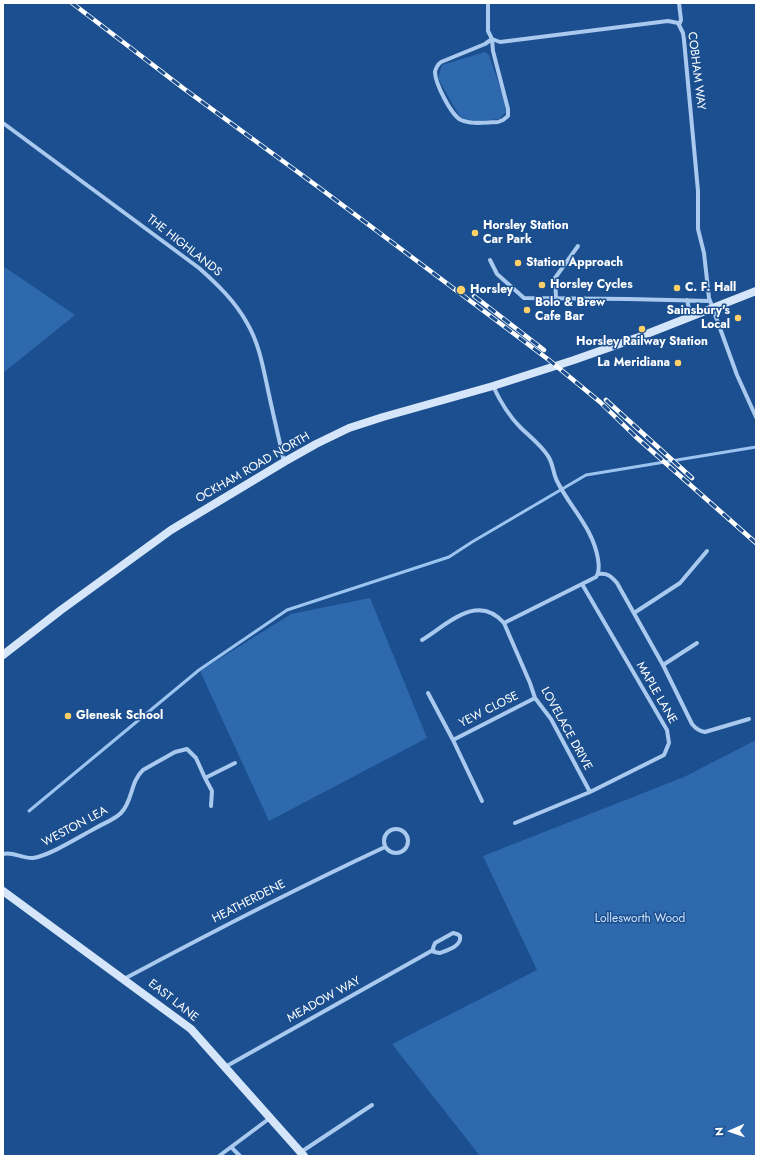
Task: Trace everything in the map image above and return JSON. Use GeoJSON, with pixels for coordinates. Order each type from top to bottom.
{"type":"FeatureCollection","features":[{"type":"Feature","properties":{"kind":"main road","name":"OCKHAM ROAD NORTH"},"geometry":{"type":"LineString","coordinates":[[3,655],[61,610],[171,530],[284,462],[349,428],[550,369],[691,317],[711,305],[756,291]]}},
{"type":"Feature","properties":{"kind":"main road","name":"EAST LANE"},"geometry":{"type":"LineString","coordinates":[[3,891],[191,1029],[302,1154]]}},
{"type":"Feature","properties":{"kind":"street"},"geometry":{"type":"LineString","coordinates":[[488,3],[487,26],[489,35],[492,39],[493,51],[508,109],[508,116],[498,122],[465,122],[457,118],[451,111],[437,81],[435,70],[437,65],[441,62],[485,44],[492,39]]}},
{"type":"Feature","properties":{"kind":"street"},"geometry":{"type":"LineString","coordinates":[[679,3],[681,20],[679,25]]}},
{"type":"Feature","properties":{"kind":"street","name":"COBHAM WAY"},"geometry":{"type":"LineString","coordinates":[[492,39],[500,42],[668,21],[679,25],[684,40],[687,72],[699,204],[698,229],[704,253],[711,305],[737,375],[756,417]]}},
{"type":"Feature","properties":{"kind":"street","name":"THE HIGHLANDS"},"geometry":{"type":"LineString","coordinates":[[3,123],[199,268],[227,294],[248,324],[256,341],[284,462]]}},
{"type":"Feature","properties":{"kind":"street"},"geometry":{"type":"LineString","coordinates":[[556,298],[555,278],[578,246]]}},
{"type":"Feature","properties":{"kind":"street"},"geometry":{"type":"LineString","coordinates":[[490,260],[497,274],[524,298],[687,300],[711,305]]}},
{"type":"Feature","properties":{"kind":"street"},"geometry":{"type":"LineString","coordinates":[[687,300],[691,317]]}},
{"type":"Feature","properties":{"kind":"street"},"geometry":{"type":"LineString","coordinates":[[493,386],[502,404],[518,426],[539,445],[548,456],[559,484],[596,545],[599,564],[598,574]]}},
{"type":"Feature","properties":{"kind":"street"},"geometry":{"type":"LineString","coordinates":[[634,613],[680,583],[707,551]]}},
{"type":"Feature","properties":{"kind":"street"},"geometry":{"type":"LineString","coordinates":[[422,640],[465,612],[484,610],[497,615],[504,623],[547,600],[596,577],[598,574],[604,573],[610,576],[617,583],[664,665],[692,724],[699,731],[713,730],[749,719]]}},
{"type":"Feature","properties":{"kind":"street","name":"MAPLE LANE"},"geometry":{"type":"LineString","coordinates":[[515,823],[590,792],[664,755],[669,743],[667,730],[582,584]]}},
{"type":"Feature","properties":{"kind":"street","name":"LOVELACE DRIVE"},"geometry":{"type":"LineString","coordinates":[[504,623],[535,698],[551,719],[590,792]]}},
{"type":"Feature","properties":{"kind":"street"},"geometry":{"type":"LineString","coordinates":[[664,665],[697,643]]}},
{"type":"Feature","properties":{"kind":"street","name":"YEW CLOSE"},"geometry":{"type":"LineString","coordinates":[[428,693],[453,740],[482,801]]}},
{"type":"Feature","properties":{"kind":"street","name":"YEW CLOSE"},"geometry":{"type":"LineString","coordinates":[[453,740],[535,698]]}},
{"type":"Feature","properties":{"kind":"street","name":"WESTON LEA"},"geometry":{"type":"LineString","coordinates":[[3,854],[11,854],[23,858],[45,855],[118,816],[127,804],[138,774],[148,767],[181,750],[187,750],[192,753],[212,791],[211,806]]}},
{"type":"Feature","properties":{"kind":"street"},"geometry":{"type":"LineString","coordinates":[[205,778],[235,762]]}},
{"type":"Feature","properties":{"kind":"street"},"geometry":{"type":"LineString","coordinates":[[399,830],[408,840],[407,845],[402,852],[392,853],[385,847],[384,838],[390,831],[399,830]]}},
{"type":"Feature","properties":{"kind":"street","name":"HEATHERDENE"},"geometry":{"type":"LineString","coordinates":[[124,979],[255,910],[385,847]]}},
{"type":"Feature","properties":{"kind":"street","name":"MEADOW WAY"},"geometry":{"type":"LineString","coordinates":[[225,1067],[433,950],[435,943],[453,933],[460,936],[461,940],[459,944],[440,953],[436,953],[433,950]]}},
{"type":"Feature","properties":{"kind":"street"},"geometry":{"type":"LineString","coordinates":[[302,1154],[372,1105]]}},
{"type":"Feature","properties":{"kind":"street"},"geometry":{"type":"LineString","coordinates":[[219,1156],[270,1118]]}},
{"type":"Feature","properties":{"kind":"street"},"geometry":{"type":"LineString","coordinates":[[231,1147],[240,1156]]}},
{"type":"Feature","properties":{"kind":"green space"},"geometry":{"type":"Polygon","coordinates":[[[485,52],[489,55],[505,102],[506,112],[499,119],[480,121],[465,119],[461,117],[453,105],[438,78],[442,65],[485,52]]]}},
{"type":"Feature","properties":{"kind":"green space"},"geometry":{"type":"Polygon","coordinates":[[[3,266],[75,315],[3,373],[3,266]]]}},
{"type":"Feature","properties":{"kind":"green space"},"geometry":{"type":"Polygon","coordinates":[[[370,598],[427,738],[269,821],[200,671],[291,614],[370,598]]]}},
{"type":"Feature","properties":{"kind":"green space","name":"Lollesworth Wood"},"geometry":{"type":"Polygon","coordinates":[[[756,740],[756,1156],[480,1156],[392,1044],[537,970],[483,856],[684,777],[756,740]]]}},
{"type":"Feature","properties":{"kind":"waterway"},"geometry":{"type":"LineString","coordinates":[[29,811],[199,670],[287,610],[449,557],[586,475],[756,447]]}},
{"type":"Feature","properties":{"kind":"railway"},"geometry":{"type":"LineString","coordinates":[[72,3],[183,88],[321,189],[549,360],[600,402],[636,437],[756,543]]}},
{"type":"Feature","properties":{"kind":"railway"},"geometry":{"type":"LineString","coordinates":[[474,296],[544,350]]}},
{"type":"Feature","properties":{"kind":"railway"},"geometry":{"type":"LineString","coordinates":[[606,400],[692,478]]}},
{"type":"Feature","properties":{"kind":"place","name":"Horsley Station Car Park"},"geometry":{"type":"Point","coordinates":[475,233]}},
{"type":"Feature","properties":{"kind":"place","name":"Station Approach"},"geometry":{"type":"Point","coordinates":[518,263]}},
{"type":"Feature","properties":{"kind":"place","name":"Horsley Cycles"},"geometry":{"type":"Point","coordinates":[542,285]}},
{"type":"Feature","properties":{"kind":"place","name":"C. F. Hall"},"geometry":{"type":"Point","coordinates":[677,288]}},
{"type":"Feature","properties":{"kind":"place","name":"Horsley"},"geometry":{"type":"Point","coordinates":[461,290]}},
{"type":"Feature","properties":{"kind":"place","name":"Bolo & Brew Cafe Bar"},"geometry":{"type":"Point","coordinates":[527,310]}},
{"type":"Feature","properties":{"kind":"place","name":"Sainsbury's Local"},"geometry":{"type":"Point","coordinates":[738,318]}},
{"type":"Feature","properties":{"kind":"place","name":"Horsley Railway Station"},"geometry":{"type":"Point","coordinates":[642,329]}},
{"type":"Feature","properties":{"kind":"place","name":"La Meridiana"},"geometry":{"type":"Point","coordinates":[678,363]}},
{"type":"Feature","properties":{"kind":"place","name":"Glenesk School"},"geometry":{"type":"Point","coordinates":[68,716]}}]}
